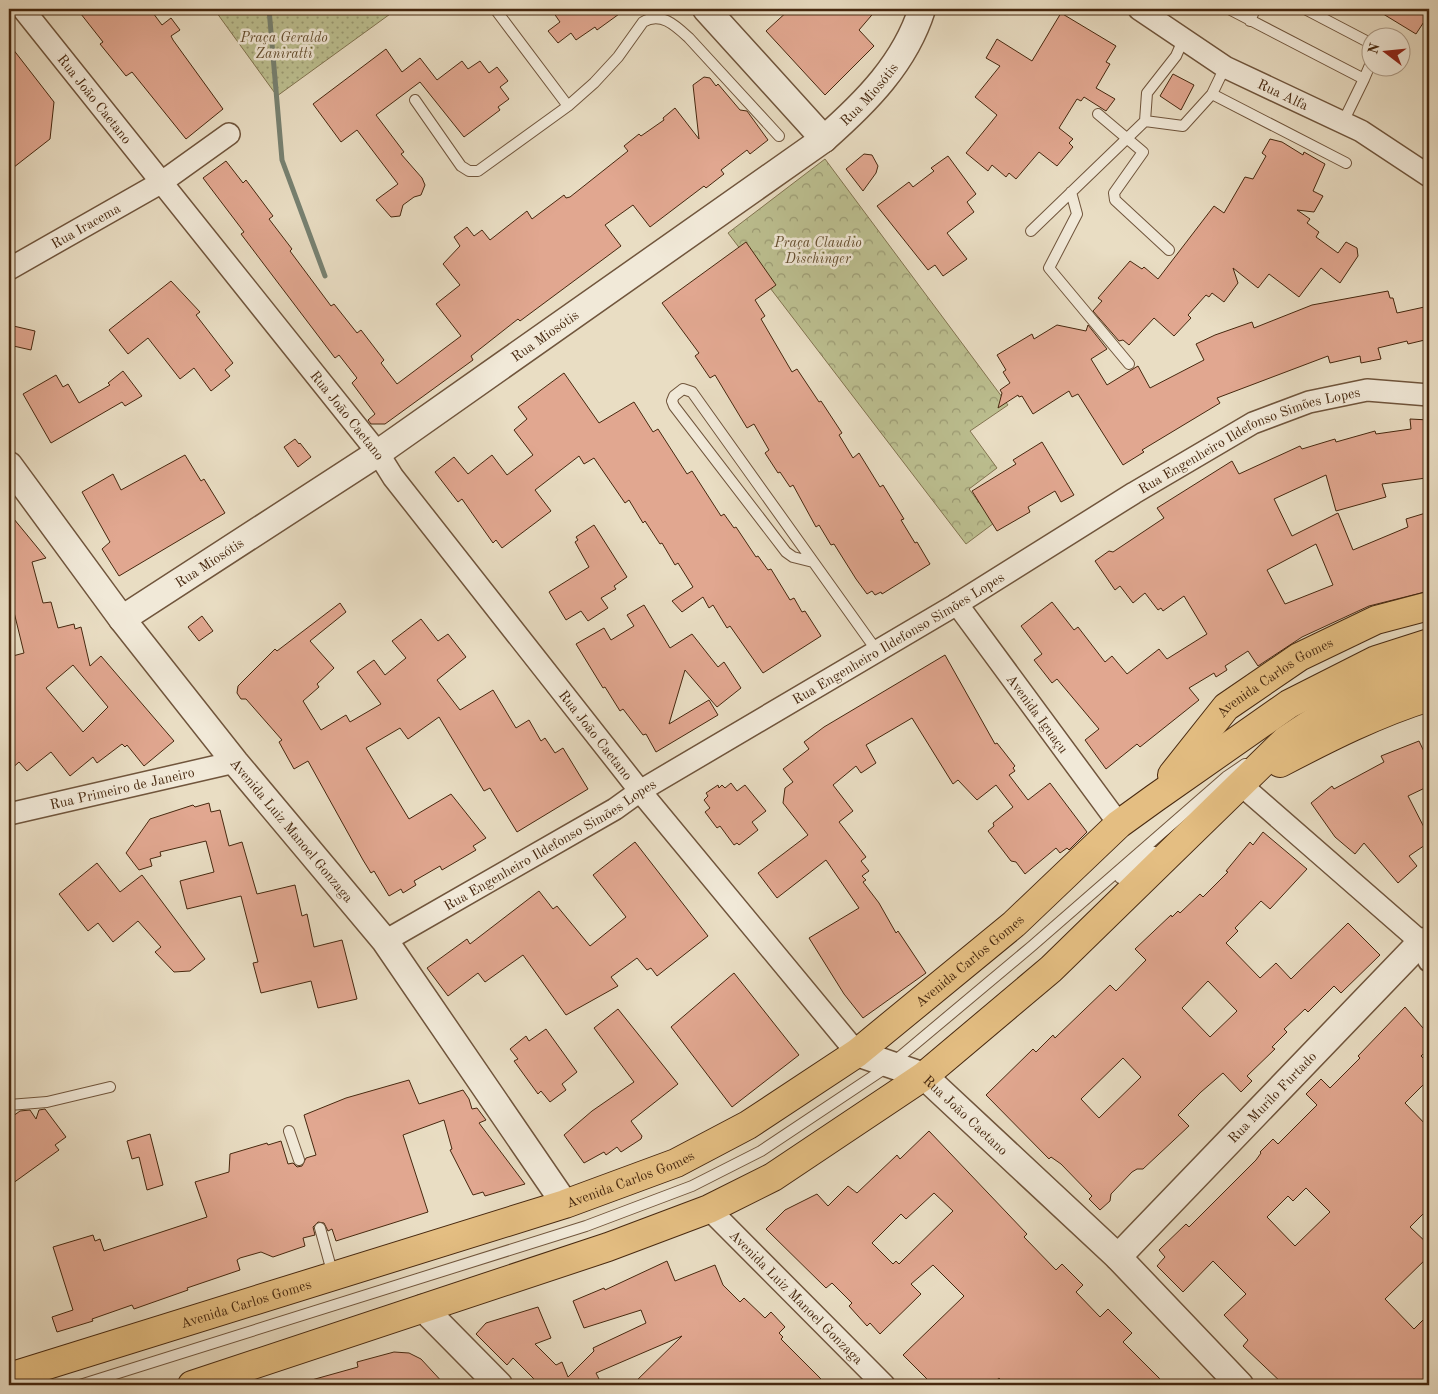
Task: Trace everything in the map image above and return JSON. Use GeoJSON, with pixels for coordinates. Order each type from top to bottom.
{"type":"FeatureCollection","features":[{"type":"Feature","properties":{"kind":"main road","name":"Avenida Carlos Gomes"},"geometry":{"type":"LineString","coordinates":[[1154,798],[1226,707],[1299,656],[1376,620],[1429,606]]}},
{"type":"Feature","properties":{"kind":"main road","name":"Avenida Carlos Gomes"},"geometry":{"type":"LineString","coordinates":[[9,1377],[565,1204],[676,1163],[732,1134],[857,1054],[1014,924],[1119,824],[1289,704],[1376,660],[1429,643]]}},
{"type":"Feature","properties":{"kind":"main road"},"geometry":{"type":"LineString","coordinates":[[192,1385],[608,1247],[709,1209],[773,1177],[924,1076],[1050,969],[1286,740],[1331,710],[1394,679],[1429,668]]}},
{"type":"Feature","properties":{"kind":"main road"},"geometry":{"type":"LineString","coordinates":[[1240,784],[1325,739],[1405,705],[1429,697]]}},
{"type":"Feature","properties":{"kind":"street","name":"Rua João Caetano"},"geometry":{"type":"LineString","coordinates":[[23,9],[378,453],[393,476],[640,791],[857,1054],[924,1076],[1118,1257],[1240,1385]]}},
{"type":"Feature","properties":{"kind":"street"},"geometry":{"type":"LineString","coordinates":[[706,9],[824,139]]}},
{"type":"Feature","properties":{"kind":"street","name":"Rua Miosótis"},"geometry":{"type":"LineString","coordinates":[[122,619],[378,453],[824,139],[854,113],[882,82],[908,47],[922,9]]}},
{"type":"Feature","properties":{"kind":"street","name":"Rua Alfa"},"geometry":{"type":"LineString","coordinates":[[1140,9],[1225,67],[1361,130],[1429,176]]}},
{"type":"Feature","properties":{"kind":"street","name":"Rua Iracema"},"geometry":{"type":"LineString","coordinates":[[9,269],[162,182],[229,134]]}},
{"type":"Feature","properties":{"kind":"street","name":"Rua Engenheiro Ildefonso Simões Lopes"},"geometry":{"type":"LineString","coordinates":[[384,941],[606,814],[640,791],[957,604],[1134,492],[1253,424],[1309,402],[1367,390],[1429,395]]}},
{"type":"Feature","properties":{"kind":"street","name":"Avenida Luiz Manoel Gonzaga"},"geometry":{"type":"LineString","coordinates":[[12,473],[122,619],[235,762],[384,941],[565,1204]]}},
{"type":"Feature","properties":{"kind":"street","name":"Avenida Iguaçu"},"geometry":{"type":"LineString","coordinates":[[957,604],[1119,824]]}},
{"type":"Feature","properties":{"kind":"street","name":"Rua Primeiro de Janeiro"},"geometry":{"type":"LineString","coordinates":[[9,814],[235,762]]}},
{"type":"Feature","properties":{"kind":"street"},"geometry":{"type":"LineString","coordinates":[[1240,784],[1426,948]]}},
{"type":"Feature","properties":{"kind":"street","name":"Rua Murilo Furtado"},"geometry":{"type":"LineString","coordinates":[[1118,1257],[1426,948]]}},
{"type":"Feature","properties":{"kind":"street","name":"Avenida Luiz Manoel Gonzaga"},"geometry":{"type":"LineString","coordinates":[[709,1209],[884,1385]]}},
{"type":"Feature","properties":{"kind":"street"},"geometry":{"type":"LineString","coordinates":[[423,1308],[499,1385]]}},
{"type":"Feature","properties":{"kind":"lane"},"geometry":{"type":"LineString","coordinates":[[495,9],[568,106]]}},
{"type":"Feature","properties":{"kind":"lane"},"geometry":{"type":"LineString","coordinates":[[1229,9],[1364,79],[1344,122]]}},
{"type":"Feature","properties":{"kind":"lane"},"geometry":{"type":"LineString","coordinates":[[1250,21],[1254,9]]}},
{"type":"Feature","properties":{"kind":"lane"},"geometry":{"type":"LineString","coordinates":[[1305,9],[1360,38]]}},
{"type":"Feature","properties":{"kind":"lane"},"geometry":{"type":"LineString","coordinates":[[415,100],[461,166],[469,170],[478,171],[568,106],[606,72],[643,22],[651,18],[660,18],[678,28],[689,38],[778,136]]}},
{"type":"Feature","properties":{"kind":"lane"},"geometry":{"type":"LineString","coordinates":[[1031,231],[1145,121],[1147,93],[1176,56],[1184,38]]}},
{"type":"Feature","properties":{"kind":"lane"},"geometry":{"type":"LineString","coordinates":[[1145,121],[1182,126],[1212,94],[1225,67]]}},
{"type":"Feature","properties":{"kind":"lane"},"geometry":{"type":"LineString","coordinates":[[1212,94],[1346,163]]}},
{"type":"Feature","properties":{"kind":"lane"},"geometry":{"type":"LineString","coordinates":[[1098,114],[1143,152],[1113,197],[1169,250]]}},
{"type":"Feature","properties":{"kind":"lane"},"geometry":{"type":"LineString","coordinates":[[1071,192],[1078,211],[1049,268],[1129,364]]}},
{"type":"Feature","properties":{"kind":"lane"},"geometry":{"type":"LineString","coordinates":[[813,562],[793,558],[786,552],[674,406],[672,401],[674,396],[683,389],[692,392],[877,651]]}},
{"type":"Feature","properties":{"kind":"lane"},"geometry":{"type":"LineString","coordinates":[[80,1385],[586,1226],[692,1186],[761,1151],[890,1065],[1032,946],[1226,777],[1320,710],[1391,675],[1429,663]]}},
{"type":"Feature","properties":{"kind":"lane"},"geometry":{"type":"LineString","coordinates":[[1032,946],[1240,784]]}},
{"type":"Feature","properties":{"kind":"lane"},"geometry":{"type":"LineString","coordinates":[[9,1105],[47,1102],[110,1087]]}},
{"type":"Feature","properties":{"kind":"lane"},"geometry":{"type":"LineString","coordinates":[[289,1131],[299,1160]]}},
{"type":"Feature","properties":{"kind":"lane"},"geometry":{"type":"LineString","coordinates":[[320,1228],[334,1276]]}},
{"type":"Feature","properties":{"kind":"green space","name":"Praça Geraldo Zaniratti"},"geometry":{"type":"Polygon","coordinates":[[[214,9],[397,9],[277,96],[214,9]]]}},
{"type":"Feature","properties":{"kind":"green space","name":"Praça Claudio Dischinger"},"geometry":{"type":"Polygon","coordinates":[[[825,159],[1008,405],[970,431],[997,468],[969,489],[994,523],[966,544],[728,233],[825,159]]]}},
{"type":"Feature","properties":{"kind":"building"},"geometry":{"type":"Polygon","coordinates":[[[77,9],[150,9],[162,25],[171,18],[180,30],[171,36],[173,40],[223,109],[186,139],[132,72],[126,76],[100,44],[103,42],[77,9]]]}},
{"type":"Feature","properties":{"kind":"building"},"geometry":{"type":"Polygon","coordinates":[[[551,9],[626,9],[597,30],[595,27],[576,40],[571,33],[558,43],[548,31],[560,22],[551,9]]]}},
{"type":"Feature","properties":{"kind":"building"},"geometry":{"type":"Polygon","coordinates":[[[790,9],[877,9],[859,30],[874,46],[825,95],[766,31],[790,9]]]}},
{"type":"Feature","properties":{"kind":"building"},"geometry":{"type":"Polygon","coordinates":[[[1375,9],[1429,9],[1429,14],[1416,34],[1410,30],[1410,28],[1406,28],[1375,9]]]}},
{"type":"Feature","properties":{"kind":"building"},"geometry":{"type":"Polygon","coordinates":[[[1061,13],[1116,46],[1106,62],[1110,64],[1096,88],[1115,99],[1106,111],[1084,97],[1081,101],[1077,99],[1059,128],[1073,139],[1069,143],[1073,147],[1057,166],[1039,152],[1016,179],[1009,173],[1006,177],[992,165],[988,171],[966,153],[997,115],[975,97],[1000,66],[986,58],[997,39],[1032,61],[1061,13]]]}},
{"type":"Feature","properties":{"kind":"building"},"geometry":{"type":"Polygon","coordinates":[[[9,44],[54,102],[50,139],[9,171],[9,44]]]}},
{"type":"Feature","properties":{"kind":"building"},"geometry":{"type":"Polygon","coordinates":[[[386,49],[402,72],[420,58],[437,80],[462,61],[468,69],[480,61],[489,73],[497,67],[508,81],[500,87],[509,99],[498,107],[500,110],[464,137],[420,82],[376,115],[404,152],[401,154],[422,178],[425,185],[421,195],[414,197],[403,205],[400,216],[391,217],[376,200],[398,184],[357,130],[341,142],[313,104],[386,49]]]}},
{"type":"Feature","properties":{"kind":"building"},"geometry":{"type":"Polygon","coordinates":[[[1173,74],[1194,85],[1181,110],[1160,96],[1173,74]]]}},
{"type":"Feature","properties":{"kind":"building"},"geometry":{"type":"Polygon","coordinates":[[[704,77],[710,78],[716,86],[718,84],[740,110],[747,111],[768,140],[750,154],[747,150],[721,170],[724,174],[706,188],[704,186],[650,227],[633,205],[605,225],[621,246],[520,321],[518,319],[471,356],[473,360],[385,424],[371,424],[368,420],[375,414],[352,383],[357,378],[339,355],[335,358],[241,234],[244,232],[203,178],[226,161],[243,183],[246,180],[273,216],[269,219],[292,249],[290,251],[331,306],[334,304],[357,333],[361,330],[384,360],[381,363],[397,384],[461,336],[436,304],[460,285],[443,264],[460,246],[454,237],[467,227],[474,236],[482,230],[490,240],[527,211],[532,219],[564,195],[566,198],[570,197],[628,151],[624,146],[639,134],[641,136],[664,120],[663,118],[675,108],[699,139],[693,85],[704,77]]]}},
{"type":"Feature","properties":{"kind":"building"},"geometry":{"type":"Polygon","coordinates":[[[1270,139],[1282,142],[1303,155],[1304,152],[1325,164],[1313,191],[1323,196],[1314,212],[1297,210],[1310,219],[1307,223],[1319,232],[1316,237],[1338,253],[1346,242],[1357,248],[1358,256],[1340,283],[1321,268],[1299,297],[1269,274],[1258,288],[1233,268],[1238,283],[1224,302],[1212,293],[1209,297],[1206,295],[1188,315],[1191,318],[1174,336],[1154,318],[1129,345],[1123,340],[1119,341],[1093,311],[1102,301],[1098,298],[1130,261],[1142,269],[1144,267],[1158,279],[1214,206],[1224,213],[1245,177],[1253,179],[1266,156],[1262,153],[1270,139]]]}},
{"type":"Feature","properties":{"kind":"building"},"geometry":{"type":"Polygon","coordinates":[[[864,154],[872,155],[878,166],[876,173],[863,191],[846,169],[864,154]]]}},
{"type":"Feature","properties":{"kind":"building"},"geometry":{"type":"Polygon","coordinates":[[[948,156],[976,194],[967,202],[974,212],[947,233],[967,259],[943,276],[935,265],[928,270],[877,206],[909,182],[913,187],[934,171],[931,168],[948,156]]]}},
{"type":"Feature","properties":{"kind":"building"},"geometry":{"type":"Polygon","coordinates":[[[746,242],[776,285],[755,300],[765,316],[761,319],[792,372],[797,369],[819,402],[821,401],[842,433],[839,435],[853,458],[859,453],[880,487],[883,485],[904,519],[901,520],[930,564],[882,594],[881,592],[875,595],[872,591],[867,594],[834,544],[831,545],[819,525],[816,527],[793,485],[790,487],[765,453],[769,450],[754,424],[747,428],[715,375],[710,378],[695,356],[699,353],[662,303],[746,242]]]}},
{"type":"Feature","properties":{"kind":"building"},"geometry":{"type":"Polygon","coordinates":[[[171,281],[200,312],[196,315],[233,363],[225,370],[230,376],[211,391],[194,368],[180,379],[148,338],[128,354],[109,330],[171,281]]]}},
{"type":"Feature","properties":{"kind":"building"},"geometry":{"type":"Polygon","coordinates":[[[1388,291],[1390,298],[1393,298],[1397,313],[1429,306],[1429,339],[1408,344],[1407,341],[1378,348],[1381,359],[1361,363],[1360,356],[1330,363],[1328,356],[1217,398],[1220,403],[1142,450],[1144,452],[1123,465],[1078,394],[1072,397],[1069,391],[1033,414],[1022,396],[1019,397],[1018,395],[998,408],[1002,393],[1000,390],[1010,383],[1003,372],[1006,370],[997,355],[1032,334],[1034,339],[1057,325],[1086,331],[1088,325],[1107,349],[1091,359],[1107,385],[1138,366],[1150,388],[1204,360],[1196,344],[1215,335],[1252,322],[1254,328],[1312,305],[1388,291]]]}},
{"type":"Feature","properties":{"kind":"building"},"geometry":{"type":"Polygon","coordinates":[[[9,325],[35,331],[31,350],[9,345],[9,325]]]}},
{"type":"Feature","properties":{"kind":"building"},"geometry":{"type":"Polygon","coordinates":[[[123,371],[142,396],[125,406],[122,402],[51,443],[23,394],[56,375],[63,387],[68,384],[79,403],[110,385],[108,383],[123,371]]]}},
{"type":"Feature","properties":{"kind":"building"},"geometry":{"type":"Polygon","coordinates":[[[564,373],[599,423],[634,402],[653,432],[658,429],[687,474],[692,471],[721,516],[724,514],[734,528],[736,527],[756,557],[758,556],[768,570],[771,569],[790,600],[794,598],[802,612],[805,611],[821,636],[763,673],[730,626],[727,628],[713,605],[709,608],[703,597],[682,612],[672,601],[693,587],[678,563],[675,565],[662,543],[660,544],[645,521],[643,523],[629,500],[625,503],[594,458],[584,464],[579,456],[535,490],[551,511],[502,548],[496,540],[493,543],[462,499],[458,502],[435,472],[454,457],[468,474],[492,455],[507,475],[533,455],[514,430],[527,419],[518,407],[564,373]]]}},
{"type":"Feature","properties":{"kind":"building"},"geometry":{"type":"Polygon","coordinates":[[[1410,419],[1429,420],[1429,457],[1424,457],[1426,478],[1382,484],[1386,497],[1336,511],[1326,475],[1274,499],[1292,536],[1338,513],[1353,550],[1408,527],[1406,519],[1429,512],[1429,591],[1369,606],[1302,637],[1258,666],[1248,651],[1225,666],[1227,670],[1216,677],[1214,673],[1189,688],[1199,700],[1140,747],[1137,744],[1106,769],[1085,740],[1099,729],[1057,679],[1052,683],[1034,660],[1042,654],[1021,626],[1052,602],[1074,630],[1078,627],[1105,662],[1112,656],[1127,674],[1159,649],[1167,659],[1207,634],[1184,596],[1163,611],[1161,608],[1158,610],[1145,593],[1133,603],[1120,586],[1115,590],[1095,561],[1109,551],[1113,552],[1164,518],[1157,508],[1232,461],[1239,474],[1300,446],[1302,449],[1335,439],[1336,442],[1375,431],[1376,434],[1411,429],[1410,419]],[[1316,544],[1267,570],[1285,604],[1333,585],[1316,544]]]}},
{"type":"Feature","properties":{"kind":"building"},"geometry":{"type":"Polygon","coordinates":[[[295,439],[311,457],[298,467],[284,447],[295,439]]]}},
{"type":"Feature","properties":{"kind":"building"},"geometry":{"type":"Polygon","coordinates":[[[1042,442],[1074,495],[1061,502],[1055,491],[1028,507],[1030,512],[997,531],[972,491],[1016,464],[1013,460],[1042,442]]]}},
{"type":"Feature","properties":{"kind":"building"},"geometry":{"type":"Polygon","coordinates":[[[185,455],[201,481],[204,479],[225,513],[119,576],[102,549],[110,542],[82,492],[113,474],[121,490],[185,455]]]}},
{"type":"Feature","properties":{"kind":"building"},"geometry":{"type":"Polygon","coordinates":[[[9,513],[46,558],[32,562],[43,603],[51,602],[58,628],[74,624],[75,629],[81,627],[90,666],[101,656],[174,741],[144,766],[127,745],[125,747],[122,744],[97,763],[93,757],[70,776],[51,752],[27,771],[19,762],[9,771],[9,657],[24,653],[13,608],[9,609],[9,568],[14,552],[9,550],[9,513]],[[73,665],[46,688],[83,732],[108,707],[73,665]]]}},
{"type":"Feature","properties":{"kind":"building"},"geometry":{"type":"Polygon","coordinates":[[[594,525],[627,577],[614,586],[616,589],[601,598],[608,608],[588,621],[581,611],[566,620],[549,592],[589,567],[575,542],[578,540],[576,537],[594,525]]]}},
{"type":"Feature","properties":{"kind":"building"},"geometry":{"type":"Polygon","coordinates":[[[340,603],[346,612],[310,641],[334,668],[317,684],[319,687],[303,701],[321,730],[346,715],[350,722],[381,704],[357,672],[374,660],[385,675],[406,658],[392,641],[421,619],[438,641],[448,634],[466,657],[437,680],[460,710],[493,690],[516,728],[529,720],[541,741],[545,738],[555,753],[563,748],[588,789],[517,832],[490,788],[484,791],[439,717],[408,739],[400,728],[366,748],[409,819],[451,794],[486,838],[473,846],[476,850],[442,870],[440,866],[414,881],[416,885],[403,893],[401,889],[389,896],[374,871],[371,873],[363,860],[308,761],[294,769],[279,742],[282,740],[246,699],[241,699],[237,693],[238,686],[275,649],[277,651],[340,603]]]}},
{"type":"Feature","properties":{"kind":"building"},"geometry":{"type":"Polygon","coordinates":[[[644,605],[670,648],[692,634],[718,667],[724,662],[741,688],[717,707],[685,670],[669,724],[709,700],[718,715],[656,752],[646,734],[643,735],[623,709],[620,711],[605,687],[603,688],[576,644],[604,628],[611,640],[634,626],[627,615],[644,605]]]}},
{"type":"Feature","properties":{"kind":"building"},"geometry":{"type":"Polygon","coordinates":[[[202,616],[213,631],[199,641],[188,627],[202,616]]]}},
{"type":"Feature","properties":{"kind":"building"},"geometry":{"type":"Polygon","coordinates":[[[945,655],[995,744],[997,743],[1015,766],[1013,768],[1015,771],[1009,775],[1028,800],[1050,783],[1087,832],[1069,850],[1067,848],[1060,853],[1056,848],[1025,874],[1016,862],[1011,861],[988,831],[994,826],[993,823],[1013,807],[996,785],[977,800],[958,780],[953,784],[912,718],[866,745],[876,763],[861,773],[856,766],[833,785],[853,811],[839,822],[866,857],[861,861],[869,871],[862,876],[866,880],[863,882],[879,903],[896,933],[898,931],[926,973],[863,1018],[844,994],[809,938],[859,908],[826,860],[777,898],[758,873],[808,835],[783,803],[785,788],[793,782],[783,769],[809,749],[804,742],[824,727],[945,655]]]}},
{"type":"Feature","properties":{"kind":"building"},"geometry":{"type":"Polygon","coordinates":[[[1419,741],[1429,762],[1429,786],[1408,796],[1428,835],[1424,837],[1428,843],[1409,856],[1417,866],[1398,883],[1364,843],[1355,854],[1335,837],[1311,803],[1332,786],[1334,789],[1384,762],[1381,756],[1419,741]]]}},
{"type":"Feature","properties":{"kind":"building"},"geometry":{"type":"Polygon","coordinates":[[[731,783],[737,791],[745,785],[766,811],[752,822],[758,830],[739,845],[737,843],[734,845],[720,826],[717,828],[705,812],[710,808],[704,800],[708,796],[706,793],[718,785],[719,788],[722,785],[725,788],[731,783]]]}},
{"type":"Feature","properties":{"kind":"building"},"geometry":{"type":"Polygon","coordinates":[[[209,803],[211,812],[220,810],[229,846],[242,842],[257,894],[295,885],[302,916],[307,914],[314,947],[342,940],[357,999],[318,1008],[311,981],[261,993],[253,963],[258,962],[241,896],[187,909],[180,881],[214,872],[206,841],[160,852],[161,856],[150,859],[152,866],[139,870],[126,853],[150,819],[193,805],[195,807],[209,803]]]}},
{"type":"Feature","properties":{"kind":"building"},"geometry":{"type":"Polygon","coordinates":[[[1263,832],[1307,869],[1270,909],[1261,901],[1235,928],[1238,931],[1226,943],[1260,978],[1276,963],[1291,979],[1348,923],[1380,955],[1341,993],[1334,986],[1308,1012],[1305,1009],[1284,1029],[1287,1032],[1272,1047],[1275,1049],[1247,1076],[1252,1081],[1241,1092],[1223,1073],[1201,1092],[1178,1115],[1189,1126],[1143,1169],[1137,1169],[1132,1172],[1111,1194],[1110,1201],[1100,1210],[1089,1199],[1092,1196],[1061,1164],[1051,1157],[1049,1159],[986,1095],[1033,1049],[1036,1052],[1053,1035],[1055,1038],[1110,985],[1116,991],[1146,960],[1135,949],[1171,915],[1172,917],[1178,911],[1180,913],[1200,894],[1203,897],[1228,872],[1226,871],[1250,842],[1253,845],[1263,832]],[[1208,981],[1182,1008],[1210,1037],[1237,1011],[1208,981]],[[1123,1058],[1081,1099],[1099,1118],[1141,1077],[1123,1058]]]}},
{"type":"Feature","properties":{"kind":"building"},"geometry":{"type":"Polygon","coordinates":[[[635,842],[708,936],[657,976],[651,968],[647,970],[637,958],[611,977],[618,986],[566,1015],[523,955],[485,982],[478,973],[448,996],[427,968],[467,939],[470,944],[539,891],[553,909],[557,906],[590,946],[626,917],[593,875],[635,842]]]}},
{"type":"Feature","properties":{"kind":"building"},"geometry":{"type":"Polygon","coordinates":[[[97,863],[120,892],[142,875],[205,959],[190,971],[174,972],[155,952],[161,947],[138,921],[113,942],[98,923],[88,931],[59,894],[97,863]]]}},
{"type":"Feature","properties":{"kind":"building"},"geometry":{"type":"Polygon","coordinates":[[[734,973],[799,1055],[732,1107],[671,1027],[734,973]]]}},
{"type":"Feature","properties":{"kind":"building"},"geometry":{"type":"Polygon","coordinates":[[[1405,1007],[1429,1035],[1429,1048],[1421,1056],[1429,1064],[1429,1079],[1405,1103],[1429,1128],[1429,1208],[1410,1227],[1429,1245],[1429,1256],[1385,1299],[1414,1329],[1429,1314],[1429,1385],[1284,1385],[1243,1346],[1248,1340],[1224,1315],[1246,1294],[1213,1261],[1183,1292],[1157,1266],[1165,1257],[1159,1250],[1186,1224],[1189,1227],[1256,1160],[1260,1152],[1273,1139],[1278,1144],[1317,1105],[1306,1094],[1321,1079],[1330,1088],[1360,1058],[1358,1056],[1405,1007]],[[1306,1188],[1293,1201],[1288,1196],[1267,1217],[1295,1246],[1330,1212],[1306,1188]]]}},
{"type":"Feature","properties":{"kind":"building"},"geometry":{"type":"Polygon","coordinates":[[[618,1009],[678,1084],[631,1121],[642,1136],[641,1139],[621,1152],[617,1147],[606,1155],[604,1152],[584,1163],[564,1135],[592,1111],[634,1082],[594,1028],[618,1009]]]}},
{"type":"Feature","properties":{"kind":"building"},"geometry":{"type":"Polygon","coordinates":[[[546,1029],[577,1072],[562,1084],[566,1090],[550,1102],[541,1091],[538,1094],[514,1061],[518,1059],[510,1049],[526,1036],[529,1041],[546,1029]]]}},
{"type":"Feature","properties":{"kind":"building"},"geometry":{"type":"Polygon","coordinates":[[[409,1080],[419,1104],[463,1090],[469,1099],[472,1109],[477,1108],[486,1120],[479,1123],[525,1184],[485,1196],[483,1192],[473,1195],[450,1150],[452,1149],[444,1120],[403,1135],[428,1212],[336,1241],[332,1229],[328,1231],[324,1223],[318,1222],[313,1227],[315,1235],[303,1238],[305,1246],[273,1257],[261,1252],[240,1258],[237,1260],[240,1270],[134,1309],[132,1305],[92,1319],[93,1321],[57,1332],[52,1317],[73,1310],[53,1247],[93,1235],[95,1241],[100,1239],[104,1251],[207,1217],[195,1182],[229,1172],[230,1154],[267,1143],[268,1145],[281,1141],[288,1164],[293,1163],[297,1167],[302,1166],[306,1158],[316,1155],[304,1115],[346,1098],[409,1080]]]}},
{"type":"Feature","properties":{"kind":"building"},"geometry":{"type":"Polygon","coordinates":[[[45,1109],[66,1137],[55,1145],[59,1150],[9,1186],[9,1119],[20,1111],[30,1110],[36,1119],[39,1110],[45,1109]]]}},
{"type":"Feature","properties":{"kind":"building"},"geometry":{"type":"Polygon","coordinates":[[[929,1131],[1027,1234],[1024,1237],[1056,1270],[1062,1264],[1083,1285],[1076,1292],[1100,1317],[1108,1309],[1132,1333],[1123,1342],[1166,1385],[1091,1385],[1085,1379],[1079,1385],[1006,1385],[999,1378],[991,1385],[933,1385],[903,1355],[964,1296],[933,1265],[911,1284],[921,1294],[880,1334],[870,1323],[867,1326],[849,1306],[852,1303],[832,1283],[826,1288],[766,1229],[785,1210],[817,1194],[828,1206],[848,1186],[857,1193],[897,1155],[900,1159],[929,1131]],[[934,1193],[906,1219],[901,1214],[872,1243],[893,1264],[896,1261],[899,1264],[953,1211],[934,1193]]]}},
{"type":"Feature","properties":{"kind":"building"},"geometry":{"type":"Polygon","coordinates":[[[150,1134],[163,1185],[147,1190],[139,1157],[132,1159],[127,1141],[150,1134]]]}},
{"type":"Feature","properties":{"kind":"building"},"geometry":{"type":"Polygon","coordinates":[[[667,1261],[675,1281],[715,1265],[723,1285],[740,1302],[744,1298],[765,1318],[771,1312],[785,1327],[779,1333],[783,1337],[781,1339],[827,1385],[632,1385],[682,1336],[596,1373],[602,1385],[540,1385],[513,1358],[507,1365],[476,1334],[486,1323],[538,1307],[551,1338],[535,1344],[556,1365],[562,1362],[568,1377],[594,1351],[593,1348],[646,1323],[641,1310],[584,1328],[573,1301],[604,1288],[605,1290],[667,1261]]]}},
{"type":"Feature","properties":{"kind":"building"},"geometry":{"type":"Polygon","coordinates":[[[394,1352],[409,1353],[421,1359],[445,1385],[308,1385],[308,1381],[358,1367],[357,1362],[394,1352]]]}},
{"type":"Feature","properties":{"kind":"waterway"},"geometry":{"type":"LineString","coordinates":[[269,9],[282,160],[325,276]]}}]}
